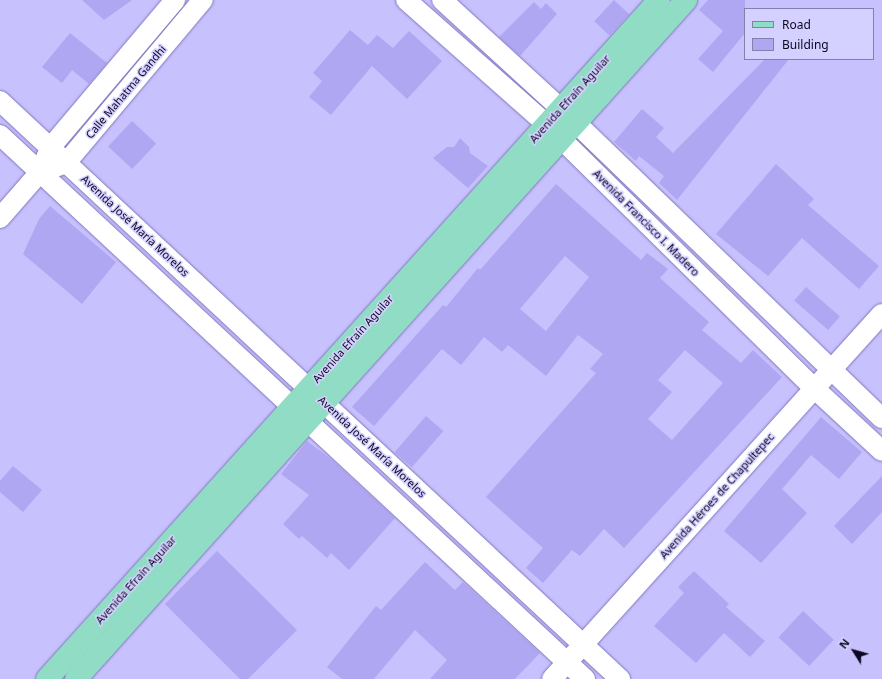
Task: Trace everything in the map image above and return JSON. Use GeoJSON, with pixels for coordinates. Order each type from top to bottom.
{"type":"FeatureCollection","features":[{"type":"Feature","properties":{"kind":"main road","name":"Avenida Efraín Aguilar"},"geometry":{"type":"LineString","coordinates":[[76,679],[325,402],[561,124],[658,0]]}},
{"type":"Feature","properties":{"kind":"main road","name":"Avenida Efraín Aguilar"},"geometry":{"type":"LineString","coordinates":[[47,679],[292,406],[561,124],[686,0]]}},
{"type":"Feature","properties":{"kind":"street","name":"Calle Mahatma Gandhi"},"geometry":{"type":"LineString","coordinates":[[0,218],[40,172],[50,148],[175,0]]}},
{"type":"Feature","properties":{"kind":"street","name":"Calle Mahatma Gandhi"},"geometry":{"type":"LineString","coordinates":[[40,172],[66,163],[203,0]]}},
{"type":"Feature","properties":{"kind":"street","name":"Avenida Francisco I. Madero"},"geometry":{"type":"LineString","coordinates":[[406,0],[561,124],[882,418]]}},
{"type":"Feature","properties":{"kind":"street","name":"Avenida Francisco I. Madero"},"geometry":{"type":"LineString","coordinates":[[442,0],[815,389],[882,451]]}},
{"type":"Feature","properties":{"kind":"street","name":"Avenida José María Morelos"},"geometry":{"type":"LineString","coordinates":[[0,101],[325,402],[620,679]]}},
{"type":"Feature","properties":{"kind":"street"},"geometry":{"type":"LineString","coordinates":[[0,135],[292,406],[309,420],[585,679]]}},
{"type":"Feature","properties":{"kind":"street","name":"Avenida Héroes de Chapultepec"},"geometry":{"type":"LineString","coordinates":[[552,679],[582,644],[882,314]]}},
{"type":"Feature","properties":{"kind":"building"},"geometry":{"type":"Polygon","coordinates":[[[82,0],[132,0],[104,20],[82,0]]]}},
{"type":"Feature","properties":{"kind":"building"},"geometry":{"type":"Polygon","coordinates":[[[614,0],[629,14],[610,36],[594,21],[614,0]]]}},
{"type":"Feature","properties":{"kind":"building"},"geometry":{"type":"Polygon","coordinates":[[[708,0],[745,0],[744,34],[713,72],[698,59],[723,31],[699,10],[708,0]]]}},
{"type":"Feature","properties":{"kind":"building"},"geometry":{"type":"Polygon","coordinates":[[[534,2],[541,9],[546,3],[557,14],[520,56],[499,37],[534,2]]]}},
{"type":"Feature","properties":{"kind":"building"},"geometry":{"type":"Polygon","coordinates":[[[350,30],[368,45],[377,35],[393,48],[409,31],[442,61],[407,99],[372,66],[331,115],[309,97],[322,81],[313,73],[350,30]]]}},
{"type":"Feature","properties":{"kind":"building"},"geometry":{"type":"Polygon","coordinates":[[[70,33],[107,63],[89,84],[72,70],[62,83],[42,67],[70,33]]]}},
{"type":"Feature","properties":{"kind":"building"},"geometry":{"type":"Polygon","coordinates":[[[764,60],[788,60],[677,200],[659,183],[664,176],[639,156],[636,161],[614,142],[642,109],[664,128],[656,137],[673,153],[764,60]]]}},
{"type":"Feature","properties":{"kind":"building"},"geometry":{"type":"Polygon","coordinates":[[[132,121],[156,144],[132,169],[108,147],[132,121]]]}},
{"type":"Feature","properties":{"kind":"building"},"geometry":{"type":"Polygon","coordinates":[[[460,138],[469,147],[470,153],[488,166],[468,188],[433,158],[447,147],[454,147],[460,138]]]}},
{"type":"Feature","properties":{"kind":"building"},"geometry":{"type":"Polygon","coordinates":[[[776,164],[814,199],[808,205],[879,266],[859,289],[802,238],[768,276],[716,234],[776,164]]]}},
{"type":"Feature","properties":{"kind":"building"},"geometry":{"type":"Polygon","coordinates":[[[556,184],[641,260],[647,253],[668,269],[660,278],[709,322],[702,330],[741,363],[753,350],[782,377],[624,548],[604,529],[580,556],[572,550],[543,583],[526,568],[543,548],[486,497],[596,373],[590,369],[603,354],[578,335],[546,376],[508,345],[502,352],[484,337],[461,365],[442,349],[374,426],[352,407],[443,305],[446,307],[478,268],[480,270],[556,184]],[[565,256],[520,309],[546,331],[589,277],[565,256]],[[685,350],[658,380],[672,392],[648,419],[672,440],[723,383],[685,350]]]}},
{"type":"Feature","properties":{"kind":"building"},"geometry":{"type":"Polygon","coordinates":[[[50,206],[116,262],[82,304],[23,254],[39,219],[50,206]]]}},
{"type":"Feature","properties":{"kind":"building"},"geometry":{"type":"Polygon","coordinates":[[[806,287],[840,317],[828,330],[794,301],[806,287]]]}},
{"type":"Feature","properties":{"kind":"building"},"geometry":{"type":"Polygon","coordinates":[[[426,416],[443,431],[412,467],[395,452],[426,416]]]}},
{"type":"Feature","properties":{"kind":"building"},"geometry":{"type":"Polygon","coordinates":[[[821,417],[862,452],[839,479],[811,455],[782,489],[807,513],[761,563],[724,531],[821,417]]]}},
{"type":"Feature","properties":{"kind":"building"},"geometry":{"type":"Polygon","coordinates":[[[307,441],[331,459],[395,518],[349,570],[331,553],[327,558],[302,536],[299,539],[283,524],[309,495],[281,474],[307,441]]]}},
{"type":"Feature","properties":{"kind":"building"},"geometry":{"type":"Polygon","coordinates":[[[13,466],[42,490],[23,512],[0,492],[0,481],[13,466]]]}},
{"type":"Feature","properties":{"kind":"building"},"geometry":{"type":"Polygon","coordinates":[[[882,476],[882,512],[852,544],[834,526],[882,476]]]}},
{"type":"Feature","properties":{"kind":"building"},"geometry":{"type":"Polygon","coordinates":[[[217,551],[297,630],[248,679],[240,679],[165,604],[217,551]]]}},
{"type":"Feature","properties":{"kind":"building"},"geometry":{"type":"Polygon","coordinates":[[[425,562],[455,590],[463,582],[540,653],[515,679],[430,679],[447,660],[415,630],[374,679],[342,679],[327,667],[376,606],[381,610],[425,562]]]}},
{"type":"Feature","properties":{"kind":"building"},"geometry":{"type":"Polygon","coordinates":[[[694,571],[729,604],[726,607],[765,641],[750,657],[724,633],[696,663],[654,626],[684,593],[678,587],[694,571]]]}},
{"type":"Feature","properties":{"kind":"building"},"geometry":{"type":"Polygon","coordinates":[[[803,611],[834,640],[809,666],[778,637],[803,611]]]}}]}
